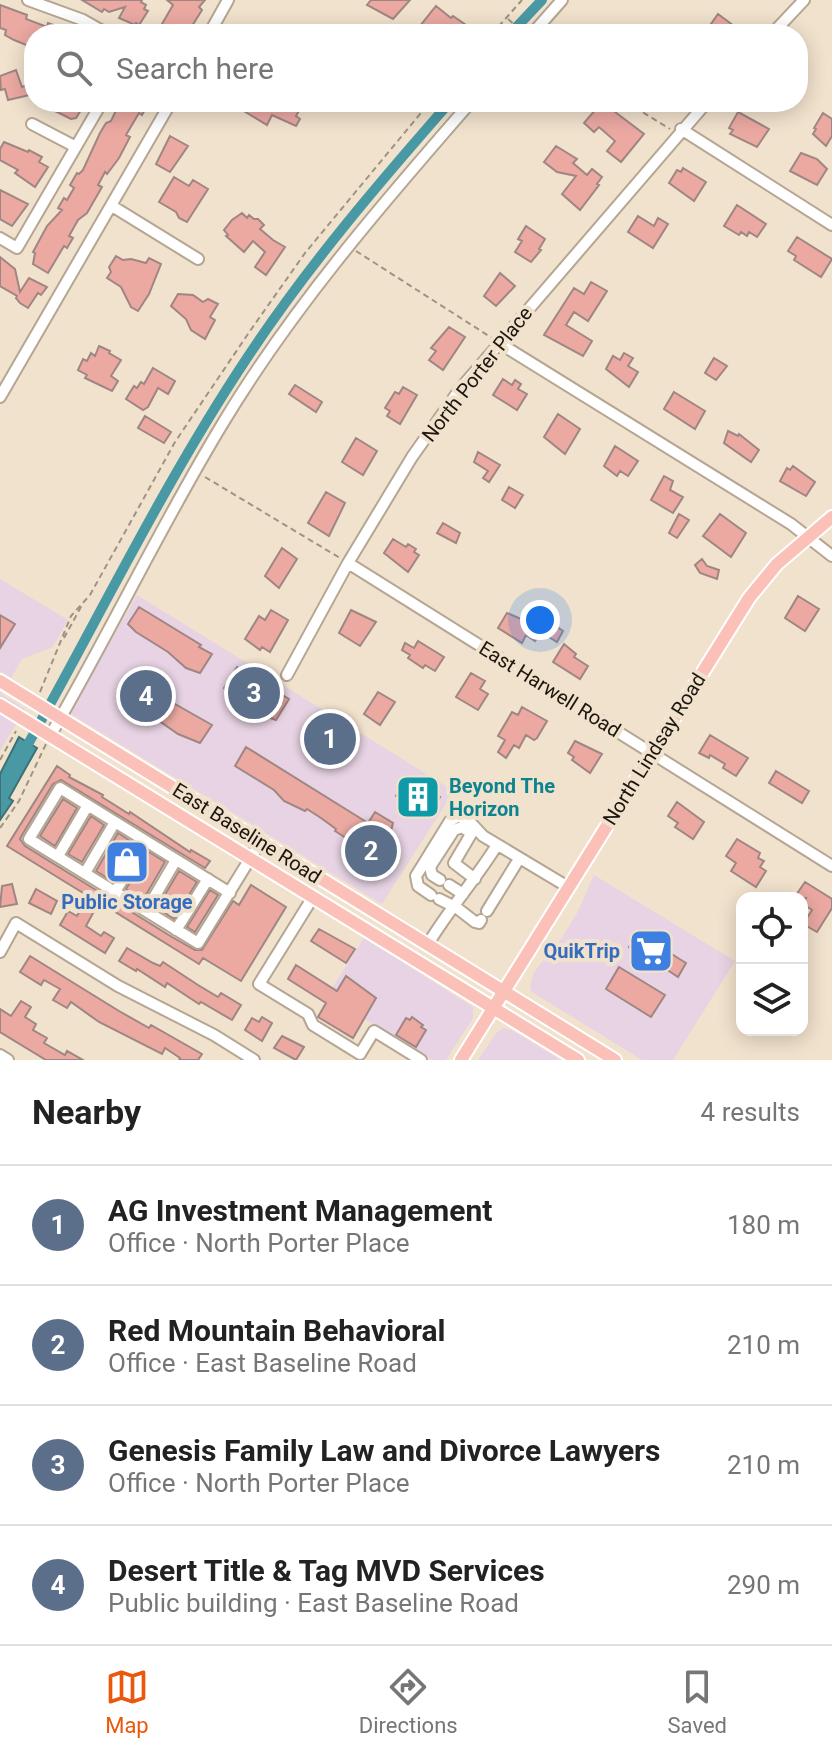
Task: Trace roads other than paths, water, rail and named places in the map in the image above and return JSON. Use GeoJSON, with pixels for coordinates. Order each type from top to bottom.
{"type":"FeatureCollection","features":[{"type":"Feature","properties":{"kind":"main road","name":"North Lindsay Road"},"geometry":{"type":"LineString","coordinates":[[461,1060],[749,598],[777,564],[832,517]]}},
{"type":"Feature","properties":{"kind":"main road","name":"East Baseline Road"},"geometry":{"type":"LineString","coordinates":[[0,681],[37,697],[61,718],[428,944],[578,1060]]}},
{"type":"Feature","properties":{"kind":"main road","name":"East Baseline Road"},"geometry":{"type":"LineString","coordinates":[[0,705],[20,725],[50,736],[313,897],[615,1060]]}},
{"type":"Feature","properties":{"kind":"street"},"geometry":{"type":"LineString","coordinates":[[28,0],[90,24]]}},
{"type":"Feature","properties":{"kind":"street"},"geometry":{"type":"LineString","coordinates":[[215,24],[228,0]]}},
{"type":"Feature","properties":{"kind":"street"},"geometry":{"type":"LineString","coordinates":[[541,24],[562,0]]}},
{"type":"Feature","properties":{"kind":"street"},"geometry":{"type":"LineString","coordinates":[[781,24],[804,0]]}},
{"type":"Feature","properties":{"kind":"street"},"geometry":{"type":"LineString","coordinates":[[0,238],[17,248],[96,112]]}},
{"type":"Feature","properties":{"kind":"street"},"geometry":{"type":"LineString","coordinates":[[0,397],[165,112]]}},
{"type":"Feature","properties":{"kind":"street"},"geometry":{"type":"LineString","coordinates":[[50,736],[224,422],[260,366],[349,245],[462,112]]}},
{"type":"Feature","properties":{"kind":"street","name":"North Porter Place"},"geometry":{"type":"LineString","coordinates":[[287,675],[348,563],[412,457],[460,389],[698,112]]}},
{"type":"Feature","properties":{"kind":"street"},"geometry":{"type":"LineString","coordinates":[[32,124],[76,147]]}},
{"type":"Feature","properties":{"kind":"street"},"geometry":{"type":"LineString","coordinates":[[680,132],[832,225]]}},
{"type":"Feature","properties":{"kind":"street"},"geometry":{"type":"LineString","coordinates":[[112,206],[198,259]]}},
{"type":"Feature","properties":{"kind":"street"},"geometry":{"type":"LineString","coordinates":[[499,343],[809,536],[832,556]]}},
{"type":"Feature","properties":{"kind":"street","name":"East Harwell Road"},"geometry":{"type":"LineString","coordinates":[[348,563],[832,866]]}},
{"type":"Feature","properties":{"kind":"street"},"geometry":{"type":"LineString","coordinates":[[230,893],[60,788],[29,839],[198,943],[230,893],[261,841]]}},
{"type":"Feature","properties":{"kind":"street"},"geometry":{"type":"LineString","coordinates":[[58,856],[88,805]]}},
{"type":"Feature","properties":{"kind":"street"},"geometry":{"type":"LineString","coordinates":[[519,859],[479,923],[418,886],[416,876],[450,821],[459,816],[473,830],[568,887]]}},
{"type":"Feature","properties":{"kind":"street"},"geometry":{"type":"LineString","coordinates":[[85,873],[115,822]]}},
{"type":"Feature","properties":{"kind":"street"},"geometry":{"type":"LineString","coordinates":[[463,894],[432,875],[430,869],[454,830],[462,827],[473,830]]}},
{"type":"Feature","properties":{"kind":"street"},"geometry":{"type":"LineString","coordinates":[[473,830],[454,863],[475,879]]}},
{"type":"Feature","properties":{"kind":"street"},"geometry":{"type":"LineString","coordinates":[[115,892],[146,841]]}},
{"type":"Feature","properties":{"kind":"street"},"geometry":{"type":"LineString","coordinates":[[428,944],[497,845]]}},
{"type":"Feature","properties":{"kind":"street"},"geometry":{"type":"LineString","coordinates":[[146,911],[176,860]]}},
{"type":"Feature","properties":{"kind":"street"},"geometry":{"type":"LineString","coordinates":[[176,930],[208,879]]}},
{"type":"Feature","properties":{"kind":"street"},"geometry":{"type":"LineString","coordinates":[[313,897],[259,984],[308,1014],[313,1025],[360,1054],[374,1031],[421,1060]]}},
{"type":"Feature","properties":{"kind":"street"},"geometry":{"type":"LineString","coordinates":[[0,952],[16,923],[118,986],[214,1035],[254,1060]]}},
{"type":"Feature","properties":{"kind":"street"},"geometry":{"type":"LineString","coordinates":[[0,1055],[8,1060]]}},
{"type":"Feature","properties":{"kind":"water"},"geometry":{"type":"Polygon","coordinates":[[[19,737],[37,748],[9,798],[13,801],[0,820],[0,774],[19,737]]]}},
{"type":"Feature","properties":{"kind":"waterway"},"geometry":{"type":"LineString","coordinates":[[519,24],[542,0]]}},
{"type":"Feature","properties":{"kind":"waterway"},"geometry":{"type":"LineString","coordinates":[[23,753],[187,454],[247,358],[319,259],[441,112]]}},
{"type":"Feature","properties":{"kind":"place","name":"Genesis Family Law and Divorce Lawyers"},"geometry":{"type":"Point","coordinates":[254,693]}},
{"type":"Feature","properties":{"kind":"place","name":"Desert Title & Tag MVD Services"},"geometry":{"type":"Point","coordinates":[146,696]}},
{"type":"Feature","properties":{"kind":"place","name":"AG Investment Management"},"geometry":{"type":"Point","coordinates":[330,739]}},
{"type":"Feature","properties":{"kind":"place","name":"Beyond The Horizon"},"geometry":{"type":"Point","coordinates":[418,797]}},
{"type":"Feature","properties":{"kind":"place","name":"Red Mountain Behavioral"},"geometry":{"type":"Point","coordinates":[371,851]}},
{"type":"Feature","properties":{"kind":"place","name":"Public Storage"},"geometry":{"type":"Point","coordinates":[127,862]}},
{"type":"Feature","properties":{"kind":"place","name":"QuikTrip"},"geometry":{"type":"Point","coordinates":[651,951]}}]}
